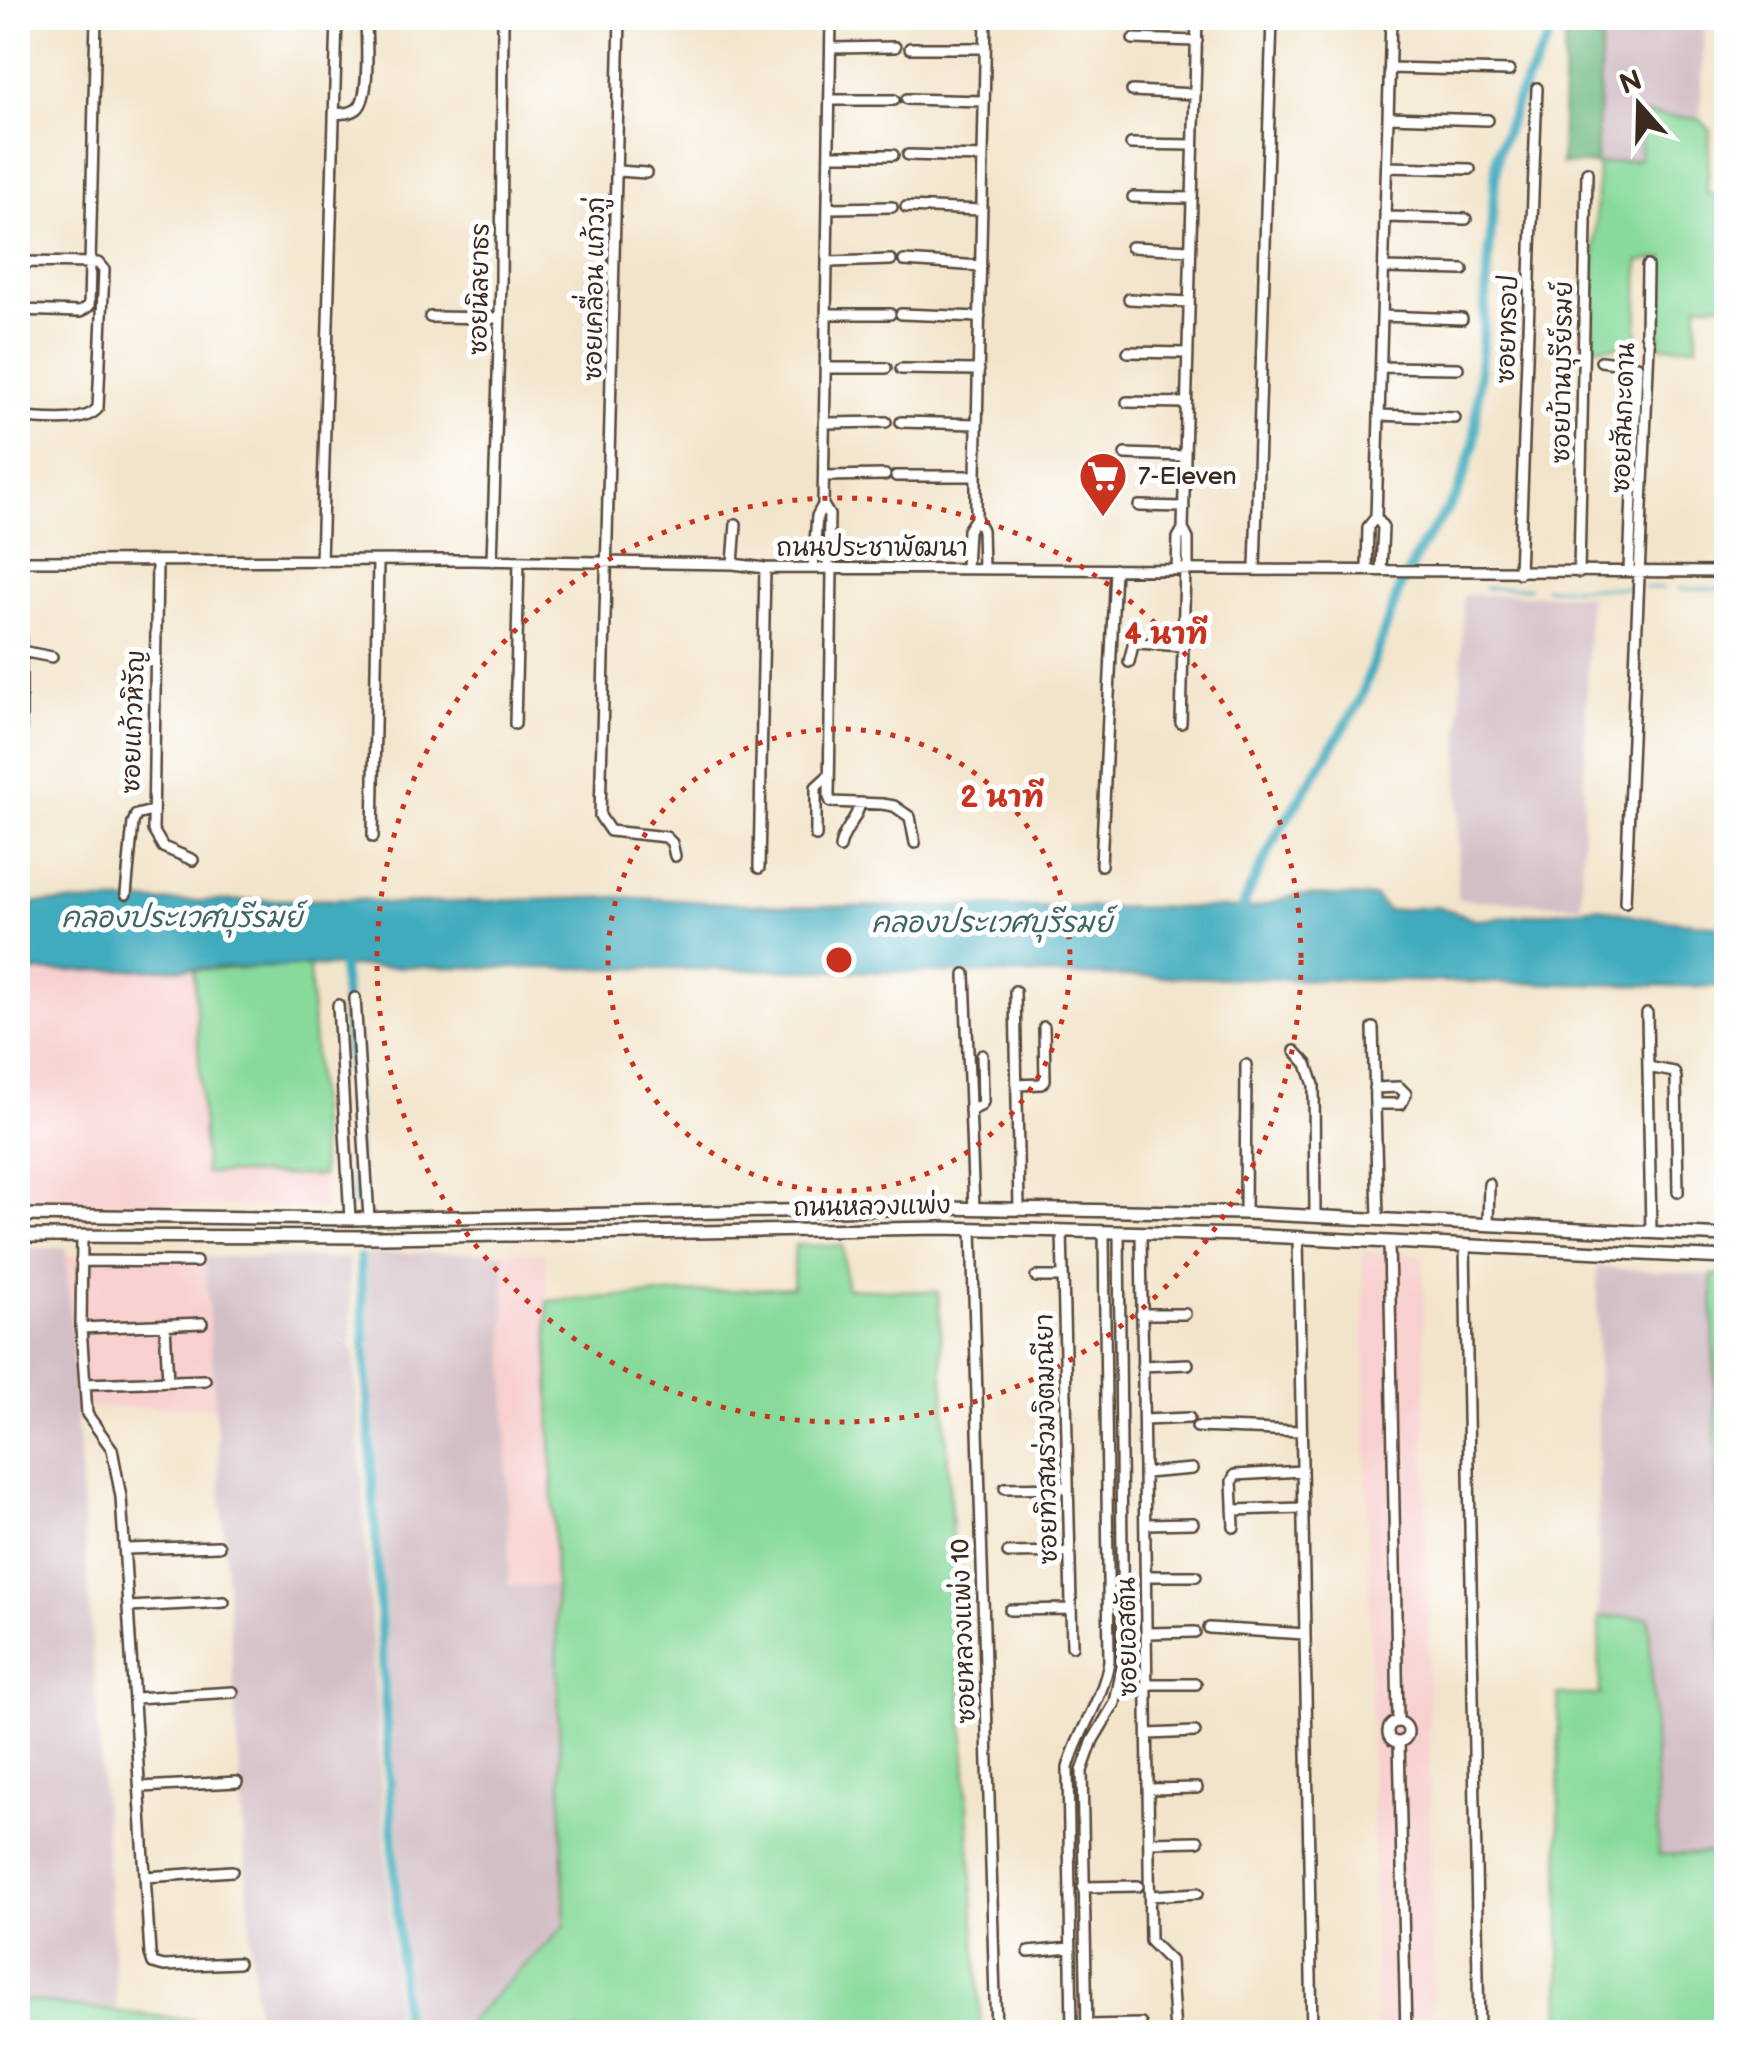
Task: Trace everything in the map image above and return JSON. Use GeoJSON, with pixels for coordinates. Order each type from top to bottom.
{"type":"FeatureCollection","features":[{"type":"Feature","properties":{"kind":"main road","name":"ถนนหลวงแพ่ง"},"geometry":{"type":"LineString","coordinates":[[18,1215],[350,1219],[941,1208],[1245,1213],[1726,1236]]}},
{"type":"Feature","properties":{"kind":"main road"},"geometry":{"type":"LineString","coordinates":[[941,1208],[941,1228]]}},
{"type":"Feature","properties":{"kind":"main road"},"geometry":{"type":"LineString","coordinates":[[1245,1213],[1245,1234]]}},
{"type":"Feature","properties":{"kind":"main road","name":"ถนนหลวงแพ่ง"},"geometry":{"type":"LineString","coordinates":[[18,1236],[382,1237],[941,1228],[1245,1234],[1726,1258]]}},
{"type":"Feature","properties":{"kind":"street"},"geometry":{"type":"LineString","coordinates":[[18,310],[85,312],[89,306],[96,18]]}},
{"type":"Feature","properties":{"kind":"street"},"geometry":{"type":"LineString","coordinates":[[321,561],[337,18]]}},
{"type":"Feature","properties":{"kind":"street"},"geometry":{"type":"LineString","coordinates":[[334,114],[358,108],[364,92],[366,18]]}},
{"type":"Feature","properties":{"kind":"street","name":"ซอยนิลยาธร"},"geometry":{"type":"LineString","coordinates":[[492,560],[500,318],[503,18]]}},
{"type":"Feature","properties":{"kind":"street","name":"ซอยเคลื่อน แก้วภู่"},"geometry":{"type":"LineString","coordinates":[[620,18],[600,816],[610,831],[666,837],[675,856]]}},
{"type":"Feature","properties":{"kind":"street"},"geometry":{"type":"LineString","coordinates":[[813,568],[816,516],[823,505],[825,476],[832,18]]}},
{"type":"Feature","properties":{"kind":"street"},"geometry":{"type":"LineString","coordinates":[[983,568],[982,530],[976,518],[976,476],[986,18]]}},
{"type":"Feature","properties":{"kind":"street"},"geometry":{"type":"LineString","coordinates":[[1181,723],[1183,568],[1178,538],[1184,529],[1197,18]]}},
{"type":"Feature","properties":{"kind":"street"},"geometry":{"type":"LineString","coordinates":[[1255,568],[1272,18]]}},
{"type":"Feature","properties":{"kind":"street"},"geometry":{"type":"LineString","coordinates":[[1381,570],[1383,527],[1376,517],[1392,18],[1526,21]]}},
{"type":"Feature","properties":{"kind":"street"},"geometry":{"type":"LineString","coordinates":[[1132,40],[1196,41]]}},
{"type":"Feature","properties":{"kind":"street"},"geometry":{"type":"LineString","coordinates":[[830,48],[895,47]]}},
{"type":"Feature","properties":{"kind":"street"},"geometry":{"type":"LineString","coordinates":[[910,48],[986,48]]}},
{"type":"Feature","properties":{"kind":"street"},"geometry":{"type":"LineString","coordinates":[[1390,68],[1509,71]]}},
{"type":"Feature","properties":{"kind":"street","name":"ซอยทรอป"},"geometry":{"type":"LineString","coordinates":[[1519,573],[1537,88]]}},
{"type":"Feature","properties":{"kind":"street"},"geometry":{"type":"LineString","coordinates":[[1132,91],[1194,94]]}},
{"type":"Feature","properties":{"kind":"street"},"geometry":{"type":"LineString","coordinates":[[907,99],[983,100]]}},
{"type":"Feature","properties":{"kind":"street"},"geometry":{"type":"LineString","coordinates":[[830,100],[894,100]]}},
{"type":"Feature","properties":{"kind":"street"},"geometry":{"type":"LineString","coordinates":[[1388,118],[1488,120]]}},
{"type":"Feature","properties":{"kind":"street"},"geometry":{"type":"LineString","coordinates":[[1132,144],[1193,145]]}},
{"type":"Feature","properties":{"kind":"street"},"geometry":{"type":"LineString","coordinates":[[830,155],[893,154]]}},
{"type":"Feature","properties":{"kind":"street"},"geometry":{"type":"LineString","coordinates":[[908,154],[983,157]]}},
{"type":"Feature","properties":{"kind":"street"},"geometry":{"type":"LineString","coordinates":[[1387,166],[1470,170]]}},
{"type":"Feature","properties":{"kind":"street"},"geometry":{"type":"LineString","coordinates":[[618,172],[646,172]]}},
{"type":"Feature","properties":{"kind":"street","name":"ซอยบ้านบุรีย์รมย์"},"geometry":{"type":"LineString","coordinates":[[1579,572],[1587,172]]}},
{"type":"Feature","properties":{"kind":"street"},"geometry":{"type":"LineString","coordinates":[[1133,197],[1191,198]]}},
{"type":"Feature","properties":{"kind":"street"},"geometry":{"type":"LineString","coordinates":[[830,208],[892,207]]}},
{"type":"Feature","properties":{"kind":"street"},"geometry":{"type":"LineString","coordinates":[[906,207],[982,210]]}},
{"type":"Feature","properties":{"kind":"street"},"geometry":{"type":"LineString","coordinates":[[1386,217],[1466,220]]}},
{"type":"Feature","properties":{"kind":"street"},"geometry":{"type":"LineString","coordinates":[[1131,248],[1190,250]]}},
{"type":"Feature","properties":{"kind":"street"},"geometry":{"type":"LineString","coordinates":[[829,262],[891,260]]}},
{"type":"Feature","properties":{"kind":"street"},"geometry":{"type":"LineString","coordinates":[[904,261],[981,266]]}},
{"type":"Feature","properties":{"kind":"street"},"geometry":{"type":"LineString","coordinates":[[18,262],[102,265],[104,270],[98,408],[94,414],[81,418],[18,418]]}},
{"type":"Feature","properties":{"kind":"street","name":"ซอยสันกะดาน"},"geometry":{"type":"LineString","coordinates":[[1634,571],[1649,344],[1647,266]]}},
{"type":"Feature","properties":{"kind":"street"},"geometry":{"type":"LineString","coordinates":[[1384,268],[1463,270]]}},
{"type":"Feature","properties":{"kind":"street"},"geometry":{"type":"LineString","coordinates":[[1129,299],[1189,302]]}},
{"type":"Feature","properties":{"kind":"street"},"geometry":{"type":"LineString","coordinates":[[827,314],[980,318]]}},
{"type":"Feature","properties":{"kind":"street"},"geometry":{"type":"LineString","coordinates":[[1382,316],[1462,319]]}},
{"type":"Feature","properties":{"kind":"street"},"geometry":{"type":"LineString","coordinates":[[430,317],[500,318]]}},
{"type":"Feature","properties":{"kind":"street"},"geometry":{"type":"LineString","coordinates":[[1128,352],[1188,352]]}},
{"type":"Feature","properties":{"kind":"street"},"geometry":{"type":"LineString","coordinates":[[1601,361],[1637,366],[1625,902]]}},
{"type":"Feature","properties":{"kind":"street"},"geometry":{"type":"LineString","coordinates":[[1381,367],[1458,368]]}},
{"type":"Feature","properties":{"kind":"street"},"geometry":{"type":"LineString","coordinates":[[828,368],[886,368]]}},
{"type":"Feature","properties":{"kind":"street"},"geometry":{"type":"LineString","coordinates":[[902,368],[978,370]]}},
{"type":"Feature","properties":{"kind":"street"},"geometry":{"type":"LineString","coordinates":[[1127,402],[1186,404]]}},
{"type":"Feature","properties":{"kind":"street"},"geometry":{"type":"LineString","coordinates":[[1379,415],[1455,418]]}},
{"type":"Feature","properties":{"kind":"street"},"geometry":{"type":"LineString","coordinates":[[826,423],[886,422]]}},
{"type":"Feature","properties":{"kind":"street"},"geometry":{"type":"LineString","coordinates":[[900,422],[978,424]]}},
{"type":"Feature","properties":{"kind":"street"},"geometry":{"type":"LineString","coordinates":[[1126,454],[1185,456]]}},
{"type":"Feature","properties":{"kind":"street"},"geometry":{"type":"LineString","coordinates":[[825,476],[884,475]]}},
{"type":"Feature","properties":{"kind":"street"},"geometry":{"type":"LineString","coordinates":[[896,476],[976,476]]}},
{"type":"Feature","properties":{"kind":"street"},"geometry":{"type":"LineString","coordinates":[[823,505],[829,515],[831,802],[882,804],[903,812],[914,826],[914,844]]}},
{"type":"Feature","properties":{"kind":"street"},"geometry":{"type":"LineString","coordinates":[[1139,506],[1184,507]]}},
{"type":"Feature","properties":{"kind":"street"},"geometry":{"type":"LineString","coordinates":[[1368,570],[1368,527],[1376,517]]}},
{"type":"Feature","properties":{"kind":"street"},"geometry":{"type":"LineString","coordinates":[[966,568],[968,530],[976,518]]}},
{"type":"Feature","properties":{"kind":"street"},"geometry":{"type":"LineString","coordinates":[[733,564],[736,524]]}},
{"type":"Feature","properties":{"kind":"street","name":"ถนนประชาพัฒนา"},"geometry":{"type":"LineString","coordinates":[[19,561],[492,560],[733,564],[766,568],[1726,572]]}},
{"type":"Feature","properties":{"kind":"street"},"geometry":{"type":"LineString","coordinates":[[19,561],[20,738]]}},
{"type":"Feature","properties":{"kind":"street"},"geometry":{"type":"LineString","coordinates":[[515,724],[519,561]]}},
{"type":"Feature","properties":{"kind":"street","name":"ซอยแก้วหิรัญ"},"geometry":{"type":"LineString","coordinates":[[156,562],[152,811],[157,841],[193,860]]}},
{"type":"Feature","properties":{"kind":"street"},"geometry":{"type":"LineString","coordinates":[[372,836],[378,562]]}},
{"type":"Feature","properties":{"kind":"street"},"geometry":{"type":"LineString","coordinates":[[759,868],[766,568]]}},
{"type":"Feature","properties":{"kind":"street"},"geometry":{"type":"LineString","coordinates":[[1101,864],[1115,569]]}},
{"type":"Feature","properties":{"kind":"street"},"geometry":{"type":"LineString","coordinates":[[1129,662],[1137,644],[1184,646]]}},
{"type":"Feature","properties":{"kind":"street"},"geometry":{"type":"LineString","coordinates":[[21,651],[52,657]]}},
{"type":"Feature","properties":{"kind":"street"},"geometry":{"type":"LineString","coordinates":[[816,836],[816,787],[828,776]]}},
{"type":"Feature","properties":{"kind":"street"},"geometry":{"type":"LineString","coordinates":[[840,848],[841,838],[856,818],[860,803]]}},
{"type":"Feature","properties":{"kind":"street"},"geometry":{"type":"LineString","coordinates":[[126,894],[133,823],[136,815],[152,811]]}},
{"type":"Feature","properties":{"kind":"street"},"geometry":{"type":"LineString","coordinates":[[965,974],[974,1209]]}},
{"type":"Feature","properties":{"kind":"street"},"geometry":{"type":"LineString","coordinates":[[1015,991],[1019,1210]]}},
{"type":"Feature","properties":{"kind":"street"},"geometry":{"type":"LineString","coordinates":[[355,998],[368,1218]]}},
{"type":"Feature","properties":{"kind":"street"},"geometry":{"type":"LineString","coordinates":[[338,1005],[350,1219]]}},
{"type":"Feature","properties":{"kind":"street"},"geometry":{"type":"LineString","coordinates":[[1647,1013],[1651,1232]]}},
{"type":"Feature","properties":{"kind":"street"},"geometry":{"type":"LineString","coordinates":[[1017,1086],[1045,1080],[1044,1027]]}},
{"type":"Feature","properties":{"kind":"street"},"geometry":{"type":"LineString","coordinates":[[1373,1028],[1378,1220]]}},
{"type":"Feature","properties":{"kind":"street"},"geometry":{"type":"LineString","coordinates":[[1295,1051],[1307,1064],[1314,1085],[1316,1216]]}},
{"type":"Feature","properties":{"kind":"street"},"geometry":{"type":"LineString","coordinates":[[970,1110],[982,1102],[982,1054]]}},
{"type":"Feature","properties":{"kind":"street"},"geometry":{"type":"LineString","coordinates":[[1245,1213],[1246,1065]]}},
{"type":"Feature","properties":{"kind":"street"},"geometry":{"type":"LineString","coordinates":[[1648,1067],[1674,1072],[1676,1078],[1678,1192]]}},
{"type":"Feature","properties":{"kind":"street"},"geometry":{"type":"LineString","coordinates":[[1374,1088],[1399,1087],[1406,1094],[1401,1104],[1375,1104]]}},
{"type":"Feature","properties":{"kind":"street"},"geometry":{"type":"LineString","coordinates":[[1488,1224],[1489,1184]]}},
{"type":"Feature","properties":{"kind":"street","name":"ซอยหลวงแพ่ง 10"},"geometry":{"type":"LineString","coordinates":[[972,1229],[996,2032]]}},
{"type":"Feature","properties":{"kind":"street","name":"ซอยทิวสนร่วมจิตมณียา"},"geometry":{"type":"LineString","coordinates":[[1062,1231],[1072,1646]]}},
{"type":"Feature","properties":{"kind":"street"},"geometry":{"type":"LineString","coordinates":[[1072,2032],[1068,1768],[1080,1733],[1101,1697],[1109,1662],[1104,1233]]}},
{"type":"Feature","properties":{"kind":"street"},"geometry":{"type":"LineString","coordinates":[[1119,1233],[1124,1663],[1115,1703],[1093,1740],[1082,1771],[1087,2029],[1141,2024]]}},
{"type":"Feature","properties":{"kind":"street","name":"ซอยเอสตัน"},"geometry":{"type":"LineString","coordinates":[[1141,1233],[1150,1941],[1170,1961],[1175,2032]]}},
{"type":"Feature","properties":{"kind":"street"},"geometry":{"type":"LineString","coordinates":[[82,1236],[81,1328],[87,1414],[114,1455],[126,1550],[153,1963],[164,1966],[238,1962]]}},
{"type":"Feature","properties":{"kind":"street"},"geometry":{"type":"LineString","coordinates":[[1298,1237],[1312,2032]]}},
{"type":"Feature","properties":{"kind":"street"},"geometry":{"type":"LineString","coordinates":[[1389,1242],[1398,1722],[1388,1733],[1399,1742],[1406,2032]]}},
{"type":"Feature","properties":{"kind":"street"},"geometry":{"type":"LineString","coordinates":[[1465,1246],[1479,2032]]}},
{"type":"Feature","properties":{"kind":"street"},"geometry":{"type":"LineString","coordinates":[[82,1261],[196,1262]]}},
{"type":"Feature","properties":{"kind":"street"},"geometry":{"type":"LineString","coordinates":[[1036,1277],[1063,1277]]}},
{"type":"Feature","properties":{"kind":"street"},"geometry":{"type":"LineString","coordinates":[[1105,1305],[1120,1305]]}},
{"type":"Feature","properties":{"kind":"street"},"geometry":{"type":"LineString","coordinates":[[1141,1314],[1184,1314]]}},
{"type":"Feature","properties":{"kind":"street"},"geometry":{"type":"LineString","coordinates":[[81,1328],[202,1323]]}},
{"type":"Feature","properties":{"kind":"street"},"geometry":{"type":"LineString","coordinates":[[165,1324],[168,1381]]}},
{"type":"Feature","properties":{"kind":"street"},"geometry":{"type":"LineString","coordinates":[[1142,1366],[1188,1364]]}},
{"type":"Feature","properties":{"kind":"street"},"geometry":{"type":"LineString","coordinates":[[85,1384],[205,1380]]}},
{"type":"Feature","properties":{"kind":"street"},"geometry":{"type":"LineString","coordinates":[[1144,1420],[1302,1431]]}},
{"type":"Feature","properties":{"kind":"street"},"geometry":{"type":"LineString","coordinates":[[1145,1473],[1192,1470]]}},
{"type":"Feature","properties":{"kind":"street"},"geometry":{"type":"LineString","coordinates":[[1234,1527],[1235,1476],[1302,1471]]}},
{"type":"Feature","properties":{"kind":"street"},"geometry":{"type":"LineString","coordinates":[[1005,1488],[1068,1488]]}},
{"type":"Feature","properties":{"kind":"street"},"geometry":{"type":"LineString","coordinates":[[1233,1510],[1303,1508]]}},
{"type":"Feature","properties":{"kind":"street"},"geometry":{"type":"LineString","coordinates":[[1146,1524],[1193,1523]]}},
{"type":"Feature","properties":{"kind":"street"},"geometry":{"type":"LineString","coordinates":[[126,1550],[218,1546]]}},
{"type":"Feature","properties":{"kind":"street"},"geometry":{"type":"LineString","coordinates":[[1008,1553],[1068,1552]]}},
{"type":"Feature","properties":{"kind":"street"},"geometry":{"type":"LineString","coordinates":[[1147,1576],[1196,1576]]}},
{"type":"Feature","properties":{"kind":"street"},"geometry":{"type":"LineString","coordinates":[[129,1607],[224,1602]]}},
{"type":"Feature","properties":{"kind":"street"},"geometry":{"type":"LineString","coordinates":[[1010,1610],[1071,1609]]}},
{"type":"Feature","properties":{"kind":"street"},"geometry":{"type":"LineString","coordinates":[[1209,1628],[1305,1634]]}},
{"type":"Feature","properties":{"kind":"street"},"geometry":{"type":"LineString","coordinates":[[1148,1633],[1195,1632]]}},
{"type":"Feature","properties":{"kind":"street"},"geometry":{"type":"LineString","coordinates":[[1148,1684],[1196,1684]]}},
{"type":"Feature","properties":{"kind":"street"},"geometry":{"type":"LineString","coordinates":[[135,1698],[233,1692]]}},
{"type":"Feature","properties":{"kind":"street"},"geometry":{"type":"LineString","coordinates":[[1149,1734],[1195,1732]]}},
{"type":"Feature","properties":{"kind":"street"},"geometry":{"type":"LineString","coordinates":[[140,1787],[237,1782]]}},
{"type":"Feature","properties":{"kind":"street"},"geometry":{"type":"LineString","coordinates":[[1149,1789],[1197,1788]]}},
{"type":"Feature","properties":{"kind":"street"},"geometry":{"type":"LineString","coordinates":[[1150,1842],[1198,1841]]}},
{"type":"Feature","properties":{"kind":"street"},"geometry":{"type":"LineString","coordinates":[[146,1877],[232,1871]]}},
{"type":"Feature","properties":{"kind":"street"},"geometry":{"type":"LineString","coordinates":[[1083,1887],[1138,1886]]}},
{"type":"Feature","properties":{"kind":"street"},"geometry":{"type":"LineString","coordinates":[[1150,1896],[1198,1893]]}},
{"type":"Feature","properties":{"kind":"street"},"geometry":{"type":"LineString","coordinates":[[1029,1952],[1070,1948]]}},
{"type":"Feature","properties":{"kind":"shaded area"},"geometry":{"type":"Polygon","coordinates":[[[1646,18],[1705,18],[1700,119],[1641,114],[1640,159],[1596,164],[1602,26],[1645,25],[1646,18]]]}},
{"type":"Feature","properties":{"kind":"shaded area"},"geometry":{"type":"Polygon","coordinates":[[[1463,595],[1589,595],[1581,905],[1457,899],[1463,595]]]}},
{"type":"Feature","properties":{"kind":"shaded area"},"geometry":{"type":"Polygon","coordinates":[[[194,970],[205,1173],[322,1176],[325,1208],[18,1202],[18,972],[194,970]]]}},
{"type":"Feature","properties":{"kind":"shaded area"},"geometry":{"type":"Polygon","coordinates":[[[18,1248],[65,1248],[117,2011],[18,2000],[18,1248]]]}},
{"type":"Feature","properties":{"kind":"shaded area"},"geometry":{"type":"Polygon","coordinates":[[[504,1252],[546,1253],[554,1586],[509,1587],[504,1252]]]}},
{"type":"Feature","properties":{"kind":"shaded area"},"geometry":{"type":"Polygon","coordinates":[[[504,1252],[509,1586],[554,1586],[565,1926],[464,2026],[452,2032],[410,2032],[366,1254],[504,1252]]]}},
{"type":"Feature","properties":{"kind":"shaded area"},"geometry":{"type":"Polygon","coordinates":[[[1363,1252],[1423,1255],[1433,2032],[1376,2032],[1363,1252]]]}},
{"type":"Feature","properties":{"kind":"shaded area"},"geometry":{"type":"Polygon","coordinates":[[[65,1255],[205,1257],[215,1407],[73,1408],[65,1255]]]}},
{"type":"Feature","properties":{"kind":"shaded area"},"geometry":{"type":"Polygon","coordinates":[[[205,1257],[348,1258],[397,2032],[263,2032],[257,2028],[205,1257]]]}},
{"type":"Feature","properties":{"kind":"shaded area"},"geometry":{"type":"Polygon","coordinates":[[[1597,1267],[1712,1275],[1726,1853],[1659,1856],[1649,1618],[1599,1617],[1597,1267]]]}},
{"type":"Feature","properties":{"kind":"green space"},"geometry":{"type":"Polygon","coordinates":[[[1565,18],[1646,18],[1646,25],[1602,26],[1596,164],[1561,164],[1565,18]]]}},
{"type":"Feature","properties":{"kind":"green space"},"geometry":{"type":"Polygon","coordinates":[[[1641,114],[1700,119],[1710,130],[1707,194],[1726,197],[1726,304],[1697,304],[1697,346],[1659,346],[1664,258],[1639,261],[1637,347],[1592,347],[1598,164],[1640,159],[1641,114]]]}},
{"type":"Feature","properties":{"kind":"green space"},"geometry":{"type":"Polygon","coordinates":[[[309,966],[322,1176],[205,1173],[194,970],[309,966]]]}},
{"type":"Feature","properties":{"kind":"green space"},"geometry":{"type":"Polygon","coordinates":[[[795,1245],[843,1246],[846,1288],[938,1292],[981,2032],[452,2032],[464,2026],[565,1926],[547,1301],[793,1287],[795,1245]]]}},
{"type":"Feature","properties":{"kind":"green space"},"geometry":{"type":"Polygon","coordinates":[[[1712,1275],[1726,1275],[1726,1843],[1712,1275]]]}},
{"type":"Feature","properties":{"kind":"green space"},"geometry":{"type":"Polygon","coordinates":[[[1599,1617],[1649,1617],[1659,1855],[1726,1853],[1726,2032],[1561,2032],[1558,1695],[1600,1695],[1599,1617]]]}},
{"type":"Feature","properties":{"kind":"green space"},"geometry":{"type":"Polygon","coordinates":[[[18,2000],[257,2028],[263,2032],[18,2032],[18,2000]]]}},
{"type":"Feature","properties":{"kind":"water","name":"คลองประเวศบุรีรมย์"},"geometry":{"type":"Polygon","coordinates":[[[1297,895],[1375,897],[1388,911],[1437,906],[1479,920],[1598,907],[1637,917],[1712,925],[1726,930],[1726,987],[786,970],[309,966],[18,972],[18,903],[361,899],[392,904],[619,897],[785,906],[1254,908],[1297,895]]]}},
{"type":"Feature","properties":{"kind":"waterway"},"geometry":{"type":"LineString","coordinates":[[1239,919],[1278,833],[1359,703],[1399,590],[1421,547],[1457,495],[1474,445],[1497,155],[1519,96],[1559,18]]}},
{"type":"Feature","properties":{"kind":"waterway"},"geometry":{"type":"LineString","coordinates":[[1485,588],[1529,588]]}},
{"type":"Feature","properties":{"kind":"waterway"},"geometry":{"type":"LineString","coordinates":[[1545,588],[1629,588]]}},
{"type":"Feature","properties":{"kind":"waterway"},"geometry":{"type":"LineString","coordinates":[[1645,588],[1663,588]]}},
{"type":"Feature","properties":{"kind":"waterway"},"geometry":{"type":"LineString","coordinates":[[1679,589],[1726,589]]}},
{"type":"Feature","properties":{"kind":"waterway"},"geometry":{"type":"LineString","coordinates":[[341,955],[357,1203]]}},
{"type":"Feature","properties":{"kind":"waterway"},"geometry":{"type":"LineString","coordinates":[[360,1258],[404,2032]]}},
{"type":"Feature","properties":{"kind":"place","name":"7-Eleven"},"geometry":{"type":"Point","coordinates":[1103,518]}}]}
